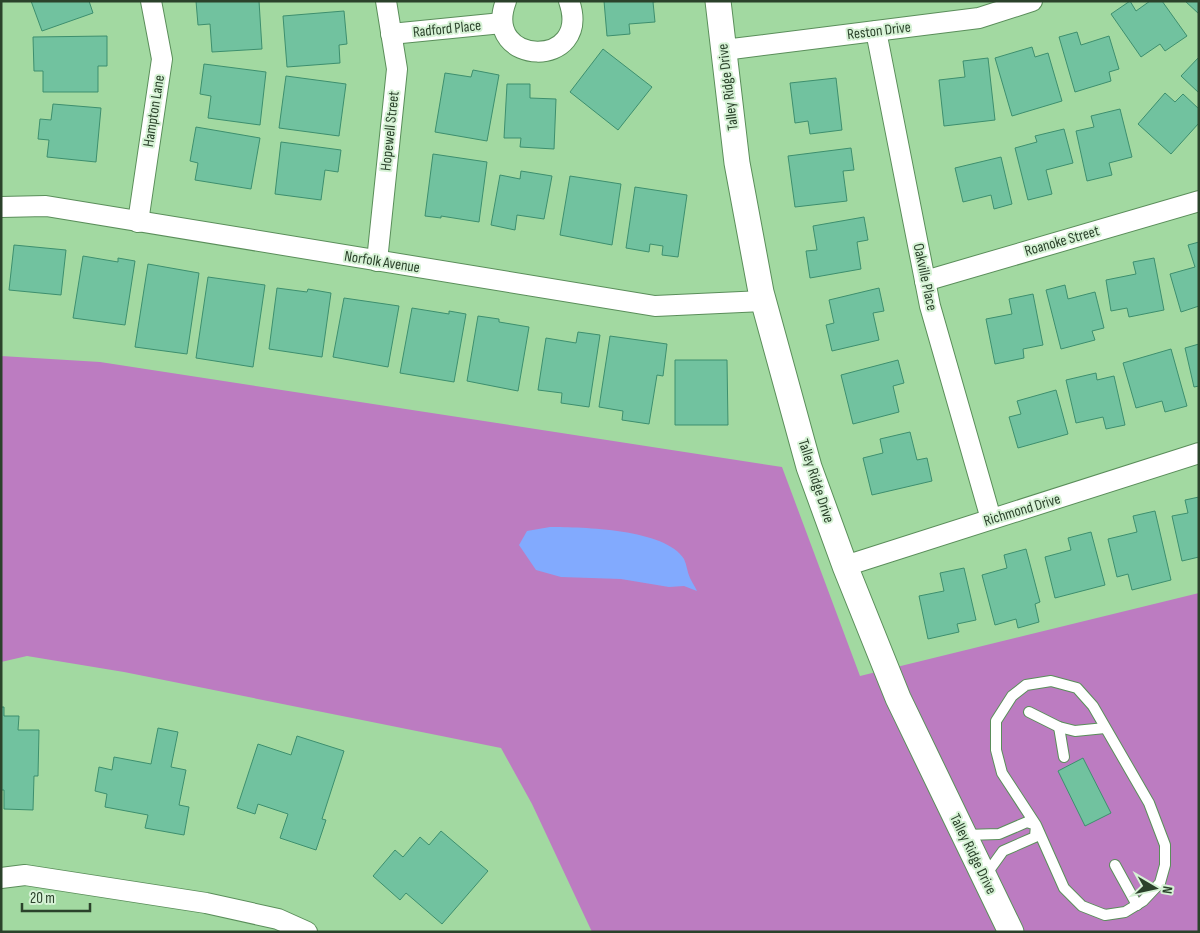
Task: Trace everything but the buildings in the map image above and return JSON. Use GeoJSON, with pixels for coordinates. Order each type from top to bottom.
{"type":"FeatureCollection","features":[{"type":"Feature","properties":{"kind":"street","name":"Hampton Lane"},"geometry":{"type":"LineString","coordinates":[[138,222],[162,59],[151,1]]}},
{"type":"Feature","properties":{"kind":"street","name":"Hopewell Street"},"geometry":{"type":"LineString","coordinates":[[377,261],[397,69],[386,1]]}},
{"type":"Feature","properties":{"kind":"street","name":"Radford Place"},"geometry":{"type":"LineString","coordinates":[[506,1],[502,10],[502,23],[506,33],[512,42],[522,49],[532,52],[543,52],[558,46],[570,33],[573,23],[573,11],[569,1]]}},
{"type":"Feature","properties":{"kind":"street","name":"Talley Ridge Drive"},"geometry":{"type":"LineString","coordinates":[[718,1],[737,163],[763,301],[809,467],[845,566],[898,698],[1011,932]]}},
{"type":"Feature","properties":{"kind":"street","name":"Reston Drive"},"geometry":{"type":"LineString","coordinates":[[724,50],[979,18],[1032,1]]}},
{"type":"Feature","properties":{"kind":"street","name":"Radford Place"},"geometry":{"type":"LineString","coordinates":[[391,34],[502,23]]}},
{"type":"Feature","properties":{"kind":"street","name":"Oakville Place"},"geometry":{"type":"LineString","coordinates":[[876,31],[930,306],[991,519]]}},
{"type":"Feature","properties":{"kind":"street","name":"Roanoke Street"},"geometry":{"type":"LineString","coordinates":[[925,281],[1199,201]]}},
{"type":"Feature","properties":{"kind":"street","name":"Norfolk Avenue"},"geometry":{"type":"LineString","coordinates":[[1,207],[46,206],[655,306],[763,301]]}},
{"type":"Feature","properties":{"kind":"street","name":"Richmond Drive"},"geometry":{"type":"LineString","coordinates":[[845,566],[1199,453]]}},
{"type":"Feature","properties":{"kind":"street"},"geometry":{"type":"LineString","coordinates":[[1,878],[25,874],[206,903],[278,919],[308,932]]}},
{"type":"Feature","properties":{"kind":"lane"},"geometry":{"type":"LineString","coordinates":[[1050,681],[1077,688],[1093,706],[1105,728],[1150,803],[1164,845],[1165,865],[1160,884],[1143,901],[1125,912],[1105,915],[1082,906],[1064,888],[1036,824],[1002,773],[996,750],[996,721],[1012,696],[1026,685],[1050,681]]}},
{"type":"Feature","properties":{"kind":"lane"},"geometry":{"type":"LineString","coordinates":[[1029,712],[1059,727],[1075,731],[1105,728]]}},
{"type":"Feature","properties":{"kind":"lane"},"geometry":{"type":"LineString","coordinates":[[1059,727],[1064,757]]}},
{"type":"Feature","properties":{"kind":"lane"},"geometry":{"type":"LineString","coordinates":[[964,835],[998,834],[1027,822],[1036,824]]}},
{"type":"Feature","properties":{"kind":"lane"},"geometry":{"type":"LineString","coordinates":[[984,876],[1003,851],[1034,837],[1036,824]]}},
{"type":"Feature","properties":{"kind":"lane"},"geometry":{"type":"LineString","coordinates":[[1116,865],[1137,905]]}},
{"type":"Feature","properties":{"kind":"shaded area"},"geometry":{"type":"Polygon","coordinates":[[[1,356],[100,362],[782,467],[860,676],[1199,593],[1199,932],[592,932],[532,804],[501,748],[124,672],[27,656],[1,662],[1,356]]]}},
{"type":"Feature","properties":{"kind":"water"},"geometry":{"type":"Polygon","coordinates":[[[550,527],[602,529],[660,541],[674,549],[684,559],[689,576],[697,591],[684,586],[669,587],[621,579],[561,577],[536,570],[519,545],[527,531],[550,527]]]}}]}
